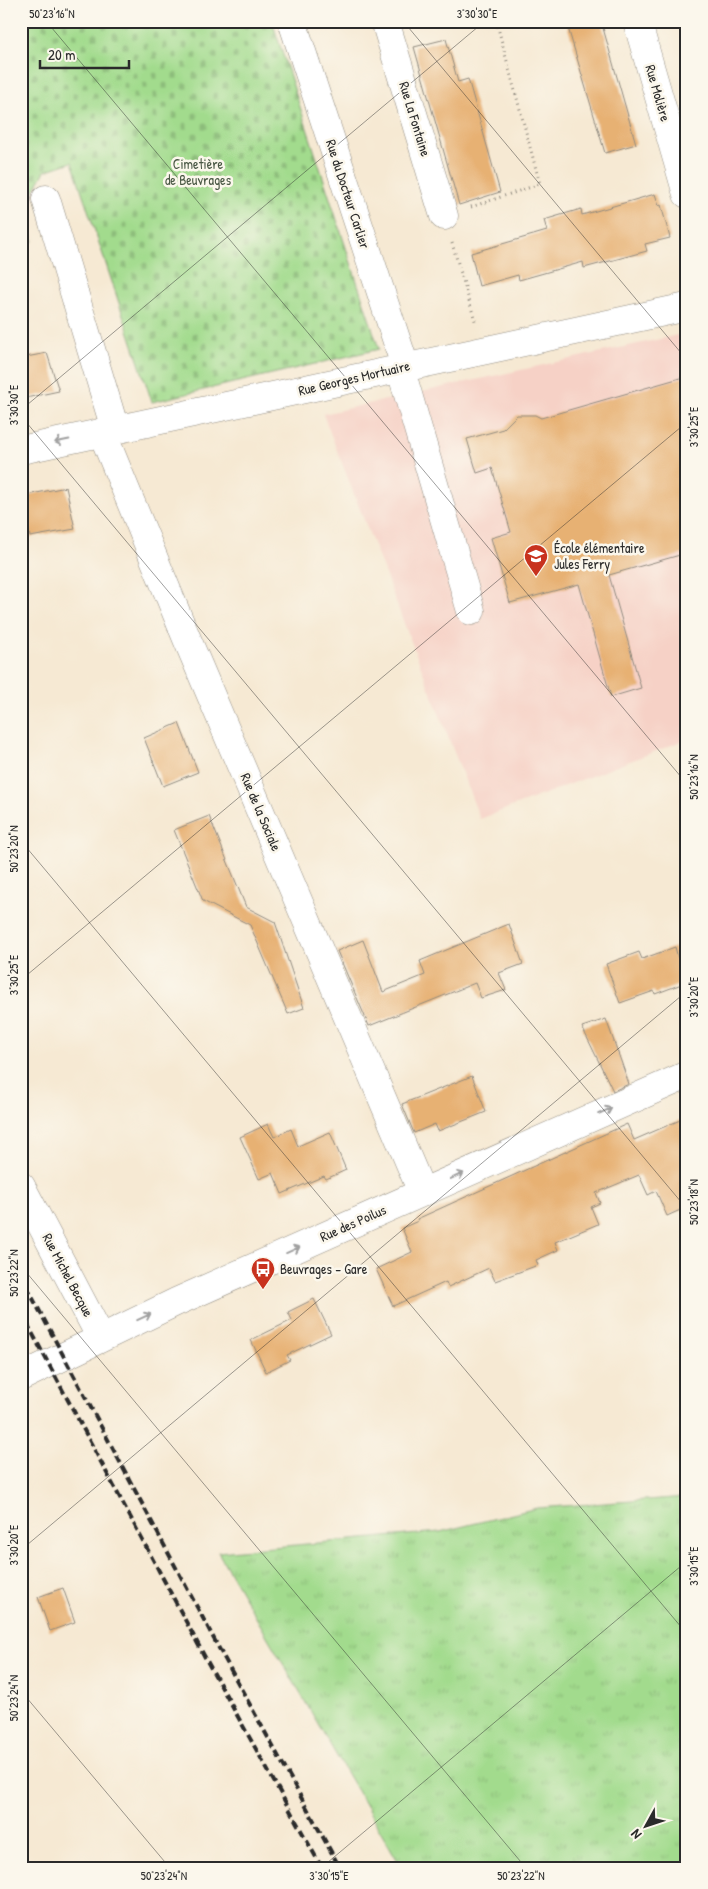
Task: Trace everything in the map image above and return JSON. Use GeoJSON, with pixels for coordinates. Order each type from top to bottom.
{"type":"FeatureCollection","features":[{"type":"Feature","properties":{"kind":"street","name":"Rue du Docteur Carlier"},"geometry":{"type":"LineString","coordinates":[[292,21],[402,367],[471,611]]}},
{"type":"Feature","properties":{"kind":"street","name":"Rue La Fontaine"},"geometry":{"type":"LineString","coordinates":[[385,21],[444,216]]}},
{"type":"Feature","properties":{"kind":"street","name":"Rue Molière"},"geometry":{"type":"LineString","coordinates":[[637,21],[687,194]]}},
{"type":"Feature","properties":{"kind":"street","name":"Rue de la Sociale"},"geometry":{"type":"LineString","coordinates":[[46,199],[109,431],[187,639],[422,1192]]}},
{"type":"Feature","properties":{"kind":"street","name":"Rue Georges Mortuaire"},"geometry":{"type":"LineString","coordinates":[[21,450],[687,307]]}},
{"type":"Feature","properties":{"kind":"street","name":"Rue des Poilus"},"geometry":{"type":"LineString","coordinates":[[21,1377],[176,1302],[687,1074]]}},
{"type":"Feature","properties":{"kind":"street","name":"Rue Michel Becque"},"geometry":{"type":"LineString","coordinates":[[21,1186],[101,1338]]}},
{"type":"Feature","properties":{"kind":"path"},"geometry":{"type":"LineString","coordinates":[[483,350],[444,216],[540,184],[497,24]]}},
{"type":"Feature","properties":{"kind":"shaded area","name":"École élémentaire Jules Ferry"},"geometry":{"type":"Polygon","coordinates":[[[687,333],[687,739],[480,819],[323,414],[687,333]]]}},
{"type":"Feature","properties":{"kind":"green space","name":"Cimetière de Beuvrages"},"geometry":{"type":"Polygon","coordinates":[[[21,21],[272,21],[379,349],[152,402],[72,162],[45,171],[26,205],[33,241],[21,244],[21,21]]]}},
{"type":"Feature","properties":{"kind":"green space"},"geometry":{"type":"Polygon","coordinates":[[[687,1497],[687,1868],[402,1868],[218,1552],[440,1532],[537,1508],[687,1497]]]}},
{"type":"Feature","properties":{"kind":"building"},"geometry":{"type":"Polygon","coordinates":[[[566,21],[601,21],[636,144],[605,153],[566,21]]]}},
{"type":"Feature","properties":{"kind":"building"},"geometry":{"type":"Polygon","coordinates":[[[446,39],[458,82],[468,79],[500,192],[459,205],[414,47],[446,39]]]}},
{"type":"Feature","properties":{"kind":"building"},"geometry":{"type":"Polygon","coordinates":[[[655,194],[659,206],[661,205],[670,238],[645,244],[647,251],[584,268],[583,262],[519,280],[518,275],[479,286],[471,253],[547,231],[544,220],[581,209],[582,215],[655,194]]]}},
{"type":"Feature","properties":{"kind":"building"},"geometry":{"type":"Polygon","coordinates":[[[47,353],[59,391],[21,399],[21,358],[47,353]]]}},
{"type":"Feature","properties":{"kind":"building"},"geometry":{"type":"Polygon","coordinates":[[[687,376],[687,553],[609,575],[641,688],[611,697],[579,584],[510,603],[491,538],[511,532],[492,468],[477,473],[467,439],[503,429],[517,415],[535,415],[541,418],[687,376]]]}},
{"type":"Feature","properties":{"kind":"building"},"geometry":{"type":"Polygon","coordinates":[[[66,487],[75,529],[30,537],[22,496],[66,487]]]}},
{"type":"Feature","properties":{"kind":"building"},"geometry":{"type":"Polygon","coordinates":[[[179,723],[198,772],[163,786],[144,738],[179,723]]]}},
{"type":"Feature","properties":{"kind":"building"},"geometry":{"type":"Polygon","coordinates":[[[209,816],[246,907],[275,922],[304,1008],[288,1014],[250,925],[203,901],[174,830],[209,816]]]}},
{"type":"Feature","properties":{"kind":"building"},"geometry":{"type":"Polygon","coordinates":[[[509,924],[523,964],[499,973],[506,990],[481,998],[475,983],[369,1026],[337,951],[363,940],[383,992],[425,975],[420,961],[509,924]]]}},
{"type":"Feature","properties":{"kind":"building"},"geometry":{"type":"Polygon","coordinates":[[[675,947],[678,958],[687,955],[687,982],[655,994],[654,991],[620,1003],[606,964],[639,952],[642,959],[675,947]]]}},
{"type":"Feature","properties":{"kind":"building"},"geometry":{"type":"Polygon","coordinates":[[[606,1019],[629,1084],[613,1091],[582,1027],[606,1019]]]}},
{"type":"Feature","properties":{"kind":"building"},"geometry":{"type":"Polygon","coordinates":[[[472,1076],[486,1112],[438,1131],[435,1124],[414,1133],[402,1104],[472,1076]]]}},
{"type":"Feature","properties":{"kind":"building"},"geometry":{"type":"Polygon","coordinates":[[[687,1117],[687,1207],[667,1216],[656,1191],[648,1195],[639,1175],[596,1193],[600,1203],[591,1207],[598,1224],[555,1242],[558,1250],[536,1260],[538,1265],[495,1281],[489,1268],[448,1287],[446,1282],[393,1306],[376,1269],[412,1252],[402,1228],[418,1221],[417,1219],[627,1124],[634,1140],[687,1117]]]}},
{"type":"Feature","properties":{"kind":"building"},"geometry":{"type":"Polygon","coordinates":[[[268,1124],[274,1137],[291,1129],[298,1146],[330,1132],[346,1170],[326,1179],[324,1176],[282,1194],[273,1173],[259,1179],[240,1137],[268,1124]]]}},
{"type":"Feature","properties":{"kind":"building"},"geometry":{"type":"Polygon","coordinates":[[[314,1299],[331,1334],[287,1355],[290,1360],[266,1372],[251,1340],[292,1320],[288,1312],[314,1299]]]}},
{"type":"Feature","properties":{"kind":"building"},"geometry":{"type":"Polygon","coordinates":[[[63,1588],[75,1622],[50,1631],[38,1597],[63,1588]]]}},
{"type":"Feature","properties":{"kind":"railway"},"geometry":{"type":"LineString","coordinates":[[21,1276],[222,1654],[340,1868]]}},
{"type":"Feature","properties":{"kind":"railway"},"geometry":{"type":"LineString","coordinates":[[21,1312],[207,1661],[322,1868]]}},
{"type":"Feature","properties":{"kind":"place","name":"École élémentaire Jules Ferry"},"geometry":{"type":"Point","coordinates":[536,577]}},
{"type":"Feature","properties":{"kind":"place","name":"Beuvrages – Gare"},"geometry":{"type":"Point","coordinates":[263,1290]}}]}
